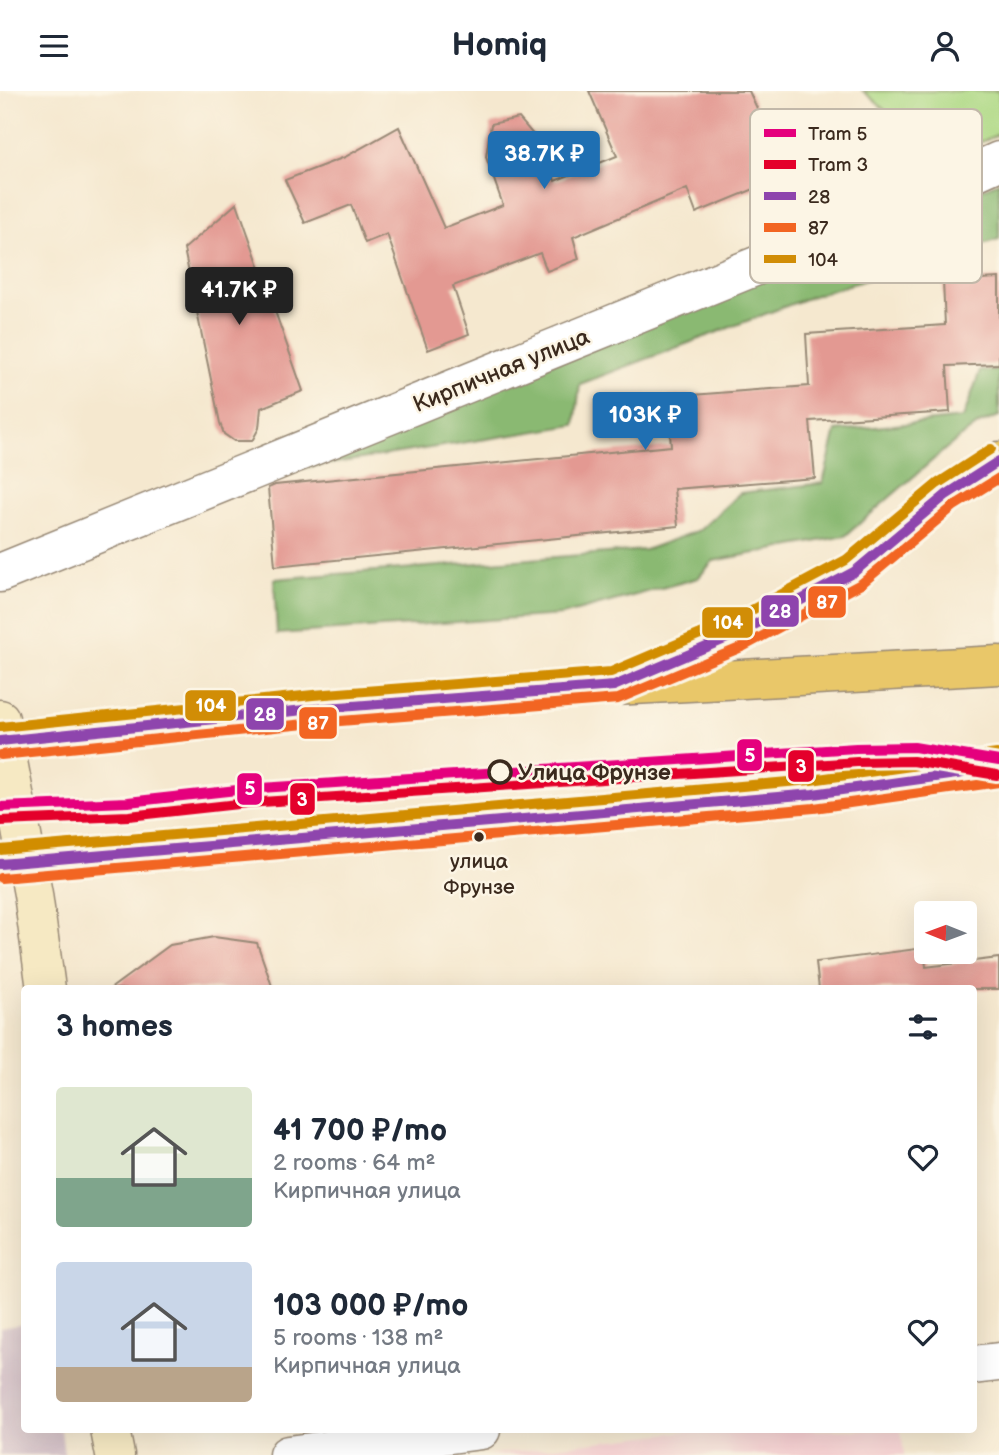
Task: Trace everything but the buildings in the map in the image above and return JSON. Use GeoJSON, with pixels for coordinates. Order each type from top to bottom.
{"type":"FeatureCollection","features":[{"type":"Feature","properties":{"kind":"main road"},"geometry":{"type":"LineString","coordinates":[[614,686],[737,634],[854,572],[946,495],[999,461]]}},
{"type":"Feature","properties":{"kind":"main road"},"geometry":{"type":"LineString","coordinates":[[45,985],[13,863],[2,733],[614,686],[999,665]]}},
{"type":"Feature","properties":{"kind":"main road"},"geometry":{"type":"LineString","coordinates":[[13,863],[813,794],[952,777],[999,768]]}},
{"type":"Feature","properties":{"kind":"main road"},"geometry":{"type":"LineString","coordinates":[[952,777],[999,789]]}},
{"type":"Feature","properties":{"kind":"main road"},"geometry":{"type":"LineString","coordinates":[[111,1433],[115,1455]]}},
{"type":"Feature","properties":{"kind":"street","name":"Кирпичная улица"},"geometry":{"type":"LineString","coordinates":[[982,169],[999,161]]}},
{"type":"Feature","properties":{"kind":"street","name":"Кирпичная улица"},"geometry":{"type":"LineString","coordinates":[[0,573],[750,269]]}},
{"type":"Feature","properties":{"kind":"street"},"geometry":{"type":"LineString","coordinates":[[977,1365],[999,1362]]}},
{"type":"Feature","properties":{"kind":"street"},"geometry":{"type":"LineString","coordinates":[[288,1455],[458,1433]]}},
{"type":"Feature","properties":{"kind":"shaded area"},"geometry":{"type":"Polygon","coordinates":[[[21,1324],[21,1433],[61,1433],[64,1455],[0,1455],[0,1328],[21,1324]]]}},
{"type":"Feature","properties":{"kind":"shaded area"},"geometry":{"type":"Polygon","coordinates":[[[671,1433],[901,1433],[904,1455],[486,1455],[671,1433]]]}},
{"type":"Feature","properties":{"kind":"green space"},"geometry":{"type":"Polygon","coordinates":[[[863,91],[999,91],[999,134],[982,141],[982,109],[884,109],[863,91]]]}},
{"type":"Feature","properties":{"kind":"green space"},"geometry":{"type":"Polygon","coordinates":[[[999,182],[999,239],[982,244],[982,189],[999,182]]]}},
{"type":"Feature","properties":{"kind":"green space"},"geometry":{"type":"Polygon","coordinates":[[[750,283],[855,283],[813,296],[580,384],[575,425],[285,471],[750,283]]]}},
{"type":"Feature","properties":{"kind":"green space"},"geometry":{"type":"Polygon","coordinates":[[[999,370],[999,416],[979,424],[949,446],[845,536],[713,561],[698,578],[562,615],[277,634],[274,579],[645,550],[700,530],[740,493],[823,483],[836,431],[963,418],[980,371],[999,370]]]}},
{"type":"Feature","properties":{"kind":"tram line","name":"5"},"geometry":{"type":"LineString","coordinates":[[0,807],[128,802],[246,789],[856,748],[914,747],[999,761]]}},
{"type":"Feature","properties":{"kind":"tram line","name":"3"},"geometry":{"type":"LineString","coordinates":[[1,821],[129,816],[247,803],[857,762],[913,761],[997,775]]}},
{"type":"Feature","properties":{"kind":"transit line","name":"104"},"geometry":{"type":"LineString","coordinates":[[0,727],[313,695],[611,672],[731,621],[846,560],[937,484],[991,449]]}},
{"type":"Feature","properties":{"kind":"transit line","name":"28"},"geometry":{"type":"LineString","coordinates":[[0,741],[314,709],[614,686],[737,634],[854,572],[946,495],[999,461]]}},
{"type":"Feature","properties":{"kind":"transit line","name":"87"},"geometry":{"type":"LineString","coordinates":[[1,755],[315,723],[618,699],[742,647],[861,584],[954,506],[999,478]]}},
{"type":"Feature","properties":{"kind":"transit line","name":"104"},"geometry":{"type":"LineString","coordinates":[[0,850],[811,780],[997,754]]}},
{"type":"Feature","properties":{"kind":"transit line","name":"28"},"geometry":{"type":"LineString","coordinates":[[0,864],[813,794],[999,768]]}},
{"type":"Feature","properties":{"kind":"transit line","name":"87"},"geometry":{"type":"LineString","coordinates":[[1,878],[814,808],[999,782]]}},
{"type":"Feature","properties":{"kind":"place","name":"Улица Фрунзе"},"geometry":{"type":"Point","coordinates":[500,772]}},
{"type":"Feature","properties":{"kind":"place","name":"улица Фрунзе"},"geometry":{"type":"Point","coordinates":[479,837]}}]}
